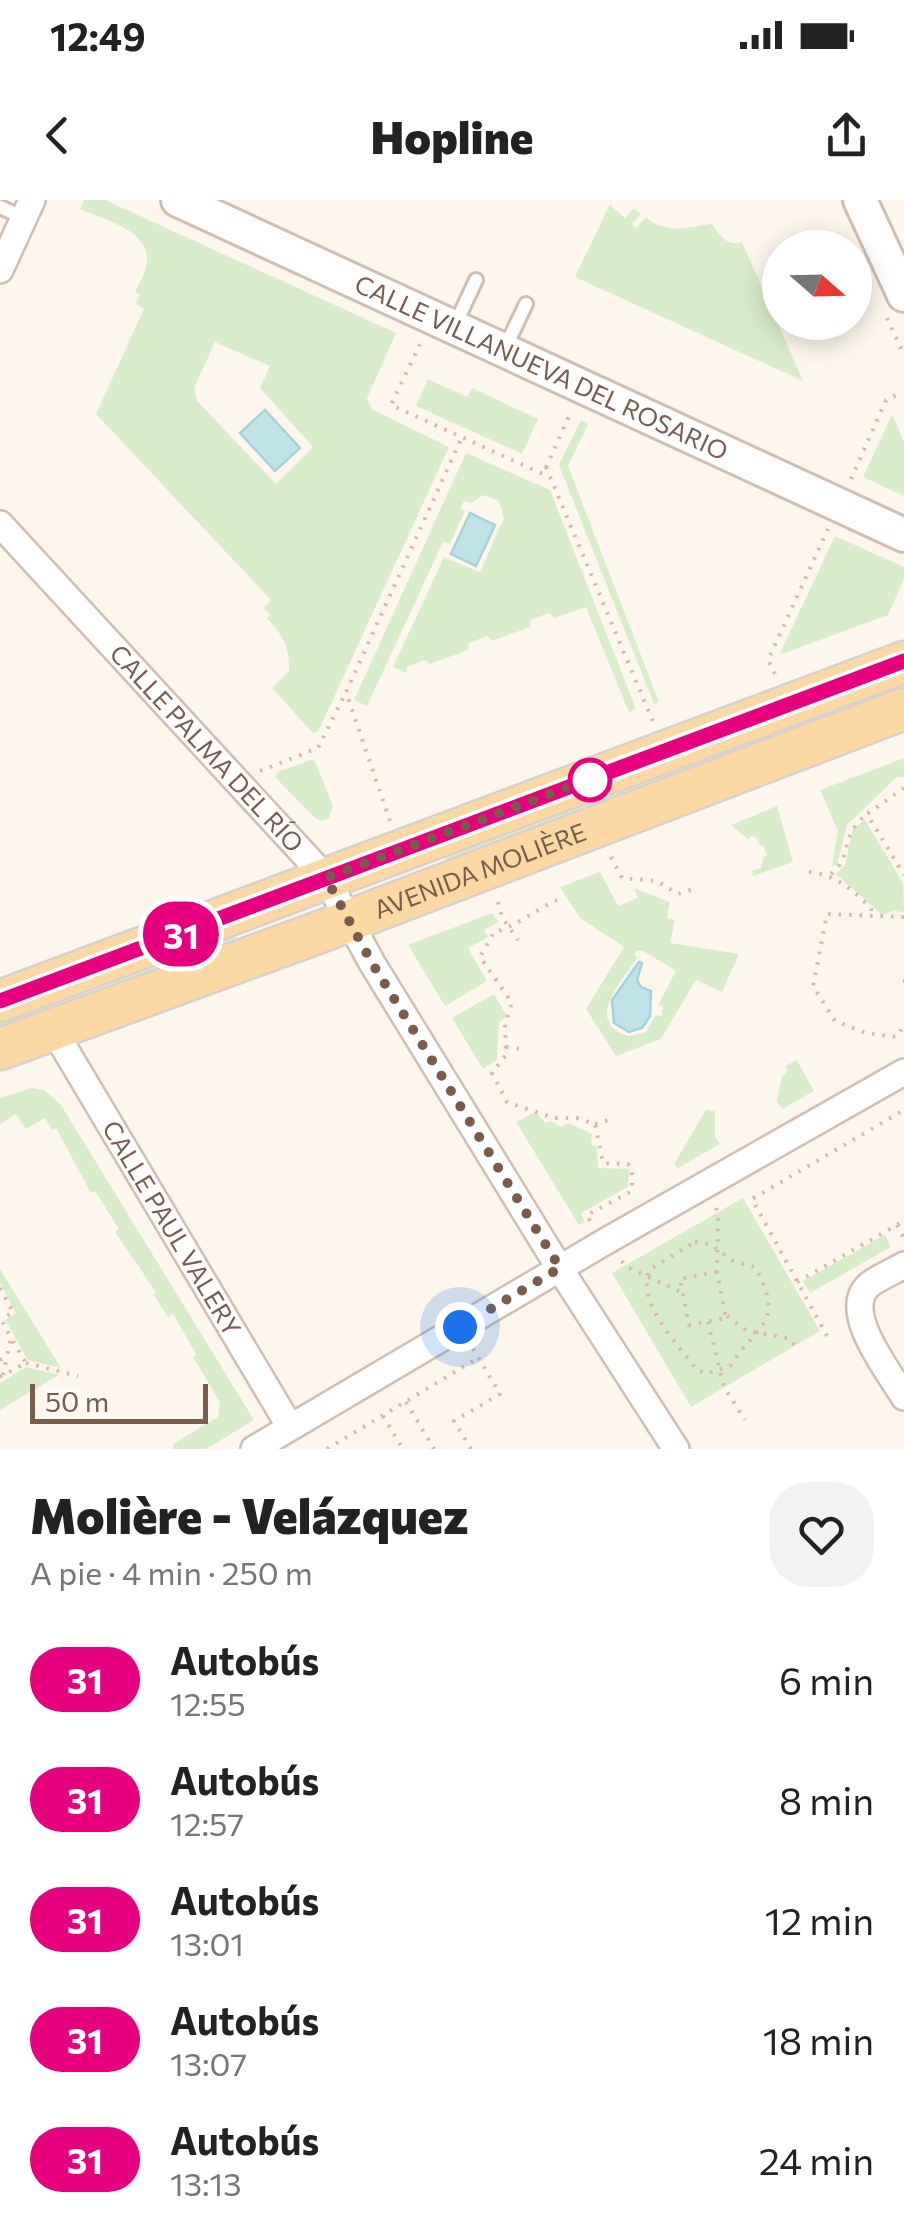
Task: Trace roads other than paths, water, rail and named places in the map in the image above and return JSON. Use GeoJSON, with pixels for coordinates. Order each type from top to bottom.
{"type":"FeatureCollection","features":[{"type":"Feature","properties":{"kind":"main road","name":"AVENIDA MOLIÈRE"},"geometry":{"type":"LineString","coordinates":[[0,1001],[904,662]]}},
{"type":"Feature","properties":{"kind":"main road","name":"AVENIDA MOLIÈRE"},"geometry":{"type":"LineString","coordinates":[[0,1048],[350,921],[904,709]]}},
{"type":"Feature","properties":{"kind":"street","name":"CALLE VILLANUEVA DEL ROSARIO"},"geometry":{"type":"LineString","coordinates":[[178,200],[904,535]]}},
{"type":"Feature","properties":{"kind":"street"},"geometry":{"type":"LineString","coordinates":[[860,200],[904,294]]}},
{"type":"Feature","properties":{"kind":"street"},"geometry":{"type":"LineString","coordinates":[[0,270],[19,208]]}},
{"type":"Feature","properties":{"kind":"street","name":"CALLE PALMA DEL RÍO"},"geometry":{"type":"LineString","coordinates":[[0,524],[326,878],[372,963],[676,1449]]}},
{"type":"Feature","properties":{"kind":"street","name":"CALLE PAUL VALERY"},"geometry":{"type":"LineString","coordinates":[[53,1029],[290,1428]]}},
{"type":"Feature","properties":{"kind":"street"},"geometry":{"type":"LineString","coordinates":[[254,1449],[560,1268],[904,1072]]}},
{"type":"Feature","properties":{"kind":"street"},"geometry":{"type":"LineString","coordinates":[[904,1266],[869,1286],[859,1300],[858,1318],[904,1396]]}},
{"type":"Feature","properties":{"kind":"lane"},"geometry":{"type":"LineString","coordinates":[[443,322],[476,280]]}},
{"type":"Feature","properties":{"kind":"lane"},"geometry":{"type":"LineString","coordinates":[[504,350],[526,304]]}},
{"type":"Feature","properties":{"kind":"water"},"geometry":{"type":"Polygon","coordinates":[[[265,410],[300,448],[275,471],[240,433],[265,410]]]}},
{"type":"Feature","properties":{"kind":"water"},"geometry":{"type":"Polygon","coordinates":[[[470,513],[495,525],[476,566],[451,554],[470,513]]]}},
{"type":"Feature","properties":{"kind":"water"},"geometry":{"type":"Polygon","coordinates":[[[642,963],[637,980],[641,987],[651,991],[650,1016],[642,1028],[629,1032],[614,1023],[612,1000],[642,963]]]}}]}
